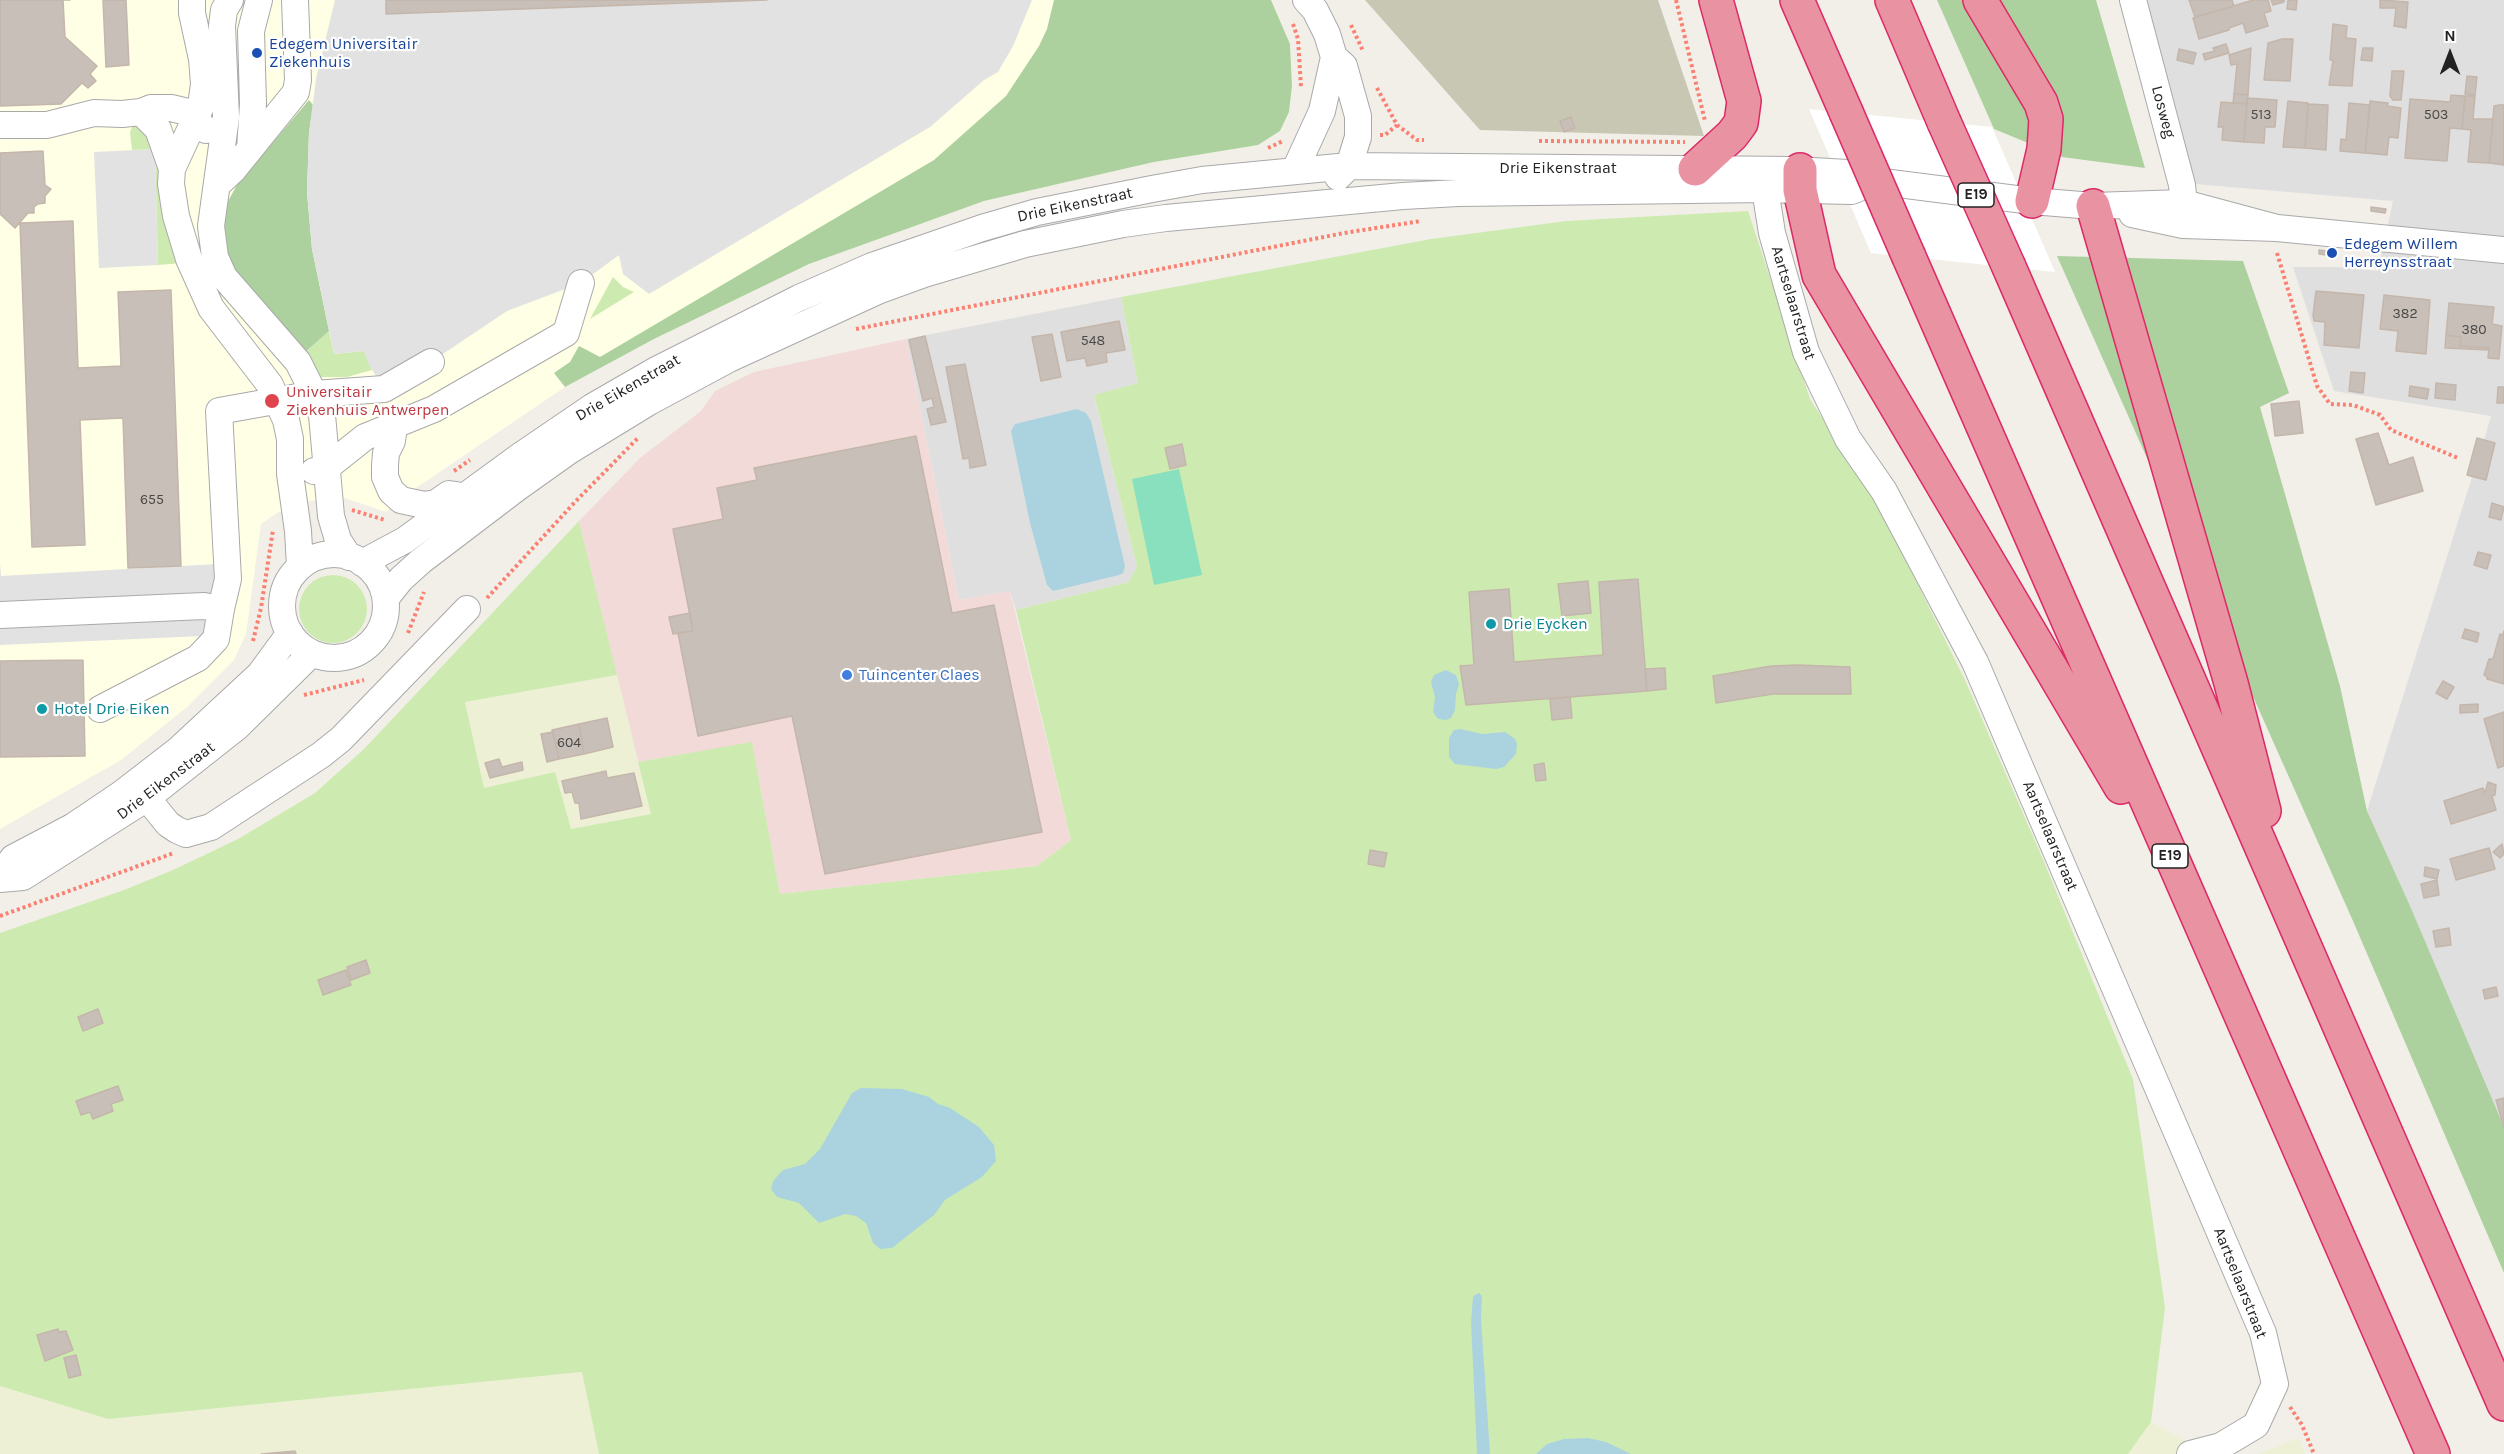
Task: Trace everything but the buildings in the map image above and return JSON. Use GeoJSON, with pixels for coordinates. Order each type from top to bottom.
{"type":"FeatureCollection","features":[{"type":"Feature","properties":{"kind":"highway"},"geometry":{"type":"LineString","coordinates":[[1691,155],[1732,135],[1741,123],[1744,101],[1716,0]]}},
{"type":"Feature","properties":{"kind":"highway","name":"E19"},"geometry":{"type":"LineString","coordinates":[[1797,0],[2433,1454]]}},
{"type":"Feature","properties":{"kind":"highway","name":"E19"},"geometry":{"type":"LineString","coordinates":[[1892,0],[2504,1404]]}},
{"type":"Feature","properties":{"kind":"highway"},"geometry":{"type":"LineString","coordinates":[[1980,0],[2041,103],[2046,118],[2044,149],[2032,201]]}},
{"type":"Feature","properties":{"kind":"highway"},"geometry":{"type":"LineString","coordinates":[[1800,180],[1819,275],[2195,912]]}},
{"type":"Feature","properties":{"kind":"highway"},"geometry":{"type":"LineString","coordinates":[[2093,206],[2231,683],[2287,903]]}},
{"type":"Feature","properties":{"kind":"street"},"geometry":{"type":"LineString","coordinates":[[192,0],[192,13],[202,60],[204,84],[201,106],[172,169],[171,184],[176,216],[189,259],[211,308],[270,385],[279,401],[290,439],[290,474],[300,566]]}},
{"type":"Feature","properties":{"kind":"street"},"geometry":{"type":"LineString","coordinates":[[230,0],[224,10],[222,26],[226,117],[211,226],[216,257],[224,277],[298,362],[314,394],[322,416],[332,516],[338,540],[356,560],[374,572],[386,598],[384,618],[378,634],[367,646],[356,653],[331,658],[312,653],[301,646],[290,633],[283,615],[283,596],[291,574],[300,566],[318,557],[338,555],[356,560]]}},
{"type":"Feature","properties":{"kind":"street"},"geometry":{"type":"LineString","coordinates":[[250,149],[253,104],[251,31],[259,0]]}},
{"type":"Feature","properties":{"kind":"street"},"geometry":{"type":"LineString","coordinates":[[271,0],[267,23],[276,118]]}},
{"type":"Feature","properties":{"kind":"street"},"geometry":{"type":"LineString","coordinates":[[276,118],[283,0]]}},
{"type":"Feature","properties":{"kind":"street"},"geometry":{"type":"LineString","coordinates":[[217,184],[233,170],[296,92],[298,80],[296,0]]}},
{"type":"Feature","properties":{"kind":"street","name":"Losweg"},"geometry":{"type":"LineString","coordinates":[[2133,0],[2184,214]]}},
{"type":"Feature","properties":{"kind":"street"},"geometry":{"type":"LineString","coordinates":[[1295,170],[1322,111],[1334,57],[1327,34],[1315,10],[1299,10]]}},
{"type":"Feature","properties":{"kind":"street"},"geometry":{"type":"LineString","coordinates":[[1334,57],[1344,66],[1358,116],[1367,136],[1390,159],[1420,166]]}},
{"type":"Feature","properties":{"kind":"street"},"geometry":{"type":"LineString","coordinates":[[0,126],[47,125],[94,113],[141,112],[151,108],[171,108],[188,112],[196,118],[205,127],[221,156]]}},
{"type":"Feature","properties":{"kind":"street"},"geometry":{"type":"LineString","coordinates":[[141,112],[158,129],[172,169]]}},
{"type":"Feature","properties":{"kind":"street"},"geometry":{"type":"LineString","coordinates":[[1208,215],[1238,198],[1328,184],[1349,166],[1358,137],[1358,116]]}},
{"type":"Feature","properties":{"kind":"street","name":"Drie Eikenstraat"},"geometry":{"type":"LineString","coordinates":[[356,560],[405,540],[565,426],[620,391],[658,369],[799,298],[913,251],[1037,212],[1202,180],[1349,166],[1420,166],[1691,155],[1852,191],[1875,182],[2032,201],[2184,214],[2277,228],[2504,250]]}},
{"type":"Feature","properties":{"kind":"street","name":"Drie Eikenstraat"},"geometry":{"type":"LineString","coordinates":[[386,598],[401,579],[421,561],[568,450],[649,402],[729,359],[820,316],[924,274],[1025,244],[1123,224],[1403,196],[1458,192],[1766,189],[1800,180]]}},
{"type":"Feature","properties":{"kind":"street","name":"Aartselaarstraat"},"geometry":{"type":"LineString","coordinates":[[1766,189],[1772,233],[1806,352],[1848,439],[1884,491],[1975,662],[2263,1333],[2275,1384]]}},
{"type":"Feature","properties":{"kind":"street"},"geometry":{"type":"LineString","coordinates":[[290,474],[326,468],[365,437],[434,409],[566,333],[582,283]]}},
{"type":"Feature","properties":{"kind":"street"},"geometry":{"type":"LineString","coordinates":[[799,298],[820,316]]}},
{"type":"Feature","properties":{"kind":"street"},"geometry":{"type":"LineString","coordinates":[[100,709],[198,658],[216,639],[228,579],[219,411],[314,394],[384,389],[431,362]]}},
{"type":"Feature","properties":{"kind":"street"},"geometry":{"type":"LineString","coordinates":[[394,426],[392,441],[386,453],[385,477],[391,490],[401,500],[424,505],[435,503],[449,494],[465,496]]}},
{"type":"Feature","properties":{"kind":"street"},"geometry":{"type":"LineString","coordinates":[[0,615],[204,606],[221,609]]}},
{"type":"Feature","properties":{"kind":"street"},"geometry":{"type":"LineString","coordinates":[[147,798],[168,824],[177,831],[186,834],[211,827],[321,755],[341,739],[467,609]]}},
{"type":"Feature","properties":{"kind":"street","name":"Drie Eikenstraat"},"geometry":{"type":"LineString","coordinates":[[0,878],[13,858],[72,827],[121,794],[178,750],[260,674],[290,633]]}},
{"type":"Feature","properties":{"kind":"street","name":"Drie Eikenstraat"},"geometry":{"type":"LineString","coordinates":[[0,878],[23,877],[147,798],[237,727],[312,653]]}},
{"type":"Feature","properties":{"kind":"street"},"geometry":{"type":"LineString","coordinates":[[2190,1454],[2221,1446],[2256,1425],[2275,1384]]}},
{"type":"Feature","properties":{"kind":"path"},"geometry":{"type":"LineString","coordinates":[[1676,0],[1708,131]]}},
{"type":"Feature","properties":{"kind":"path"},"geometry":{"type":"LineString","coordinates":[[1299,10],[1301,90]]}},
{"type":"Feature","properties":{"kind":"path"},"geometry":{"type":"LineString","coordinates":[[1397,125],[1417,140],[1427,141]]}},
{"type":"Feature","properties":{"kind":"path"},"geometry":{"type":"LineString","coordinates":[[1283,141],[1288,133]]}},
{"type":"Feature","properties":{"kind":"path"},"geometry":{"type":"LineString","coordinates":[[1535,141],[1691,155]]}},
{"type":"Feature","properties":{"kind":"path"},"geometry":{"type":"LineString","coordinates":[[855,329],[1344,233],[1428,220]]}},
{"type":"Feature","properties":{"kind":"path"},"geometry":{"type":"LineString","coordinates":[[2277,254],[2317,386],[2330,404],[2353,405],[2380,415],[2391,430],[2458,458]]}},
{"type":"Feature","properties":{"kind":"path"},"geometry":{"type":"LineString","coordinates":[[467,609],[477,610],[575,502],[640,436]]}},
{"type":"Feature","properties":{"kind":"path"},"geometry":{"type":"LineString","coordinates":[[0,916],[169,855],[192,845],[197,832]]}},
{"type":"Feature","properties":{"kind":"path"},"geometry":{"type":"LineString","coordinates":[[2275,1384],[2302,1425],[2314,1454]]}},
{"type":"Feature","properties":{"kind":"shaded area","name":"Universitair Ziekenhuis Antwerpen"},"geometry":{"type":"Polygon","coordinates":[[[0,0],[1271,0],[1290,44],[1292,86],[1289,112],[1280,131],[1258,145],[1154,162],[984,201],[809,264],[654,339],[565,387],[410,492],[386,512],[345,498],[308,501],[277,513],[261,524],[246,634],[234,660],[187,707],[121,760],[0,829],[0,0]]]}},
{"type":"Feature","properties":{"kind":"shaded area"},"geometry":{"type":"Polygon","coordinates":[[[335,0],[1032,0],[1013,46],[998,72],[984,80],[930,127],[649,294],[623,274],[619,255],[581,283],[507,311],[431,362],[384,389],[369,365],[364,351],[334,354],[312,249],[307,192],[309,133],[316,79],[335,0]]]}},
{"type":"Feature","properties":{"kind":"shaded area"},"geometry":{"type":"Polygon","coordinates":[[[1365,0],[1658,0],[1704,136],[1480,130],[1365,0]]]}},
{"type":"Feature","properties":{"kind":"shaded area"},"geometry":{"type":"Polygon","coordinates":[[[2143,0],[2504,0],[2504,1130],[2367,811],[2472,477],[2467,475],[2477,438],[2484,440],[2491,416],[2334,391],[2293,267],[2340,267],[2378,271],[2393,201],[2195,184],[2143,0]]]}},
{"type":"Feature","properties":{"kind":"shaded area"},"geometry":{"type":"Polygon","coordinates":[[[155,149],[158,265],[99,268],[94,152],[155,149]]]}},
{"type":"Feature","properties":{"kind":"shaded area"},"geometry":{"type":"Polygon","coordinates":[[[1121,297],[1138,383],[1094,396],[1137,566],[1129,582],[1016,610],[1010,591],[959,600],[906,339],[1121,297]]]}},
{"type":"Feature","properties":{"kind":"shaded area"},"geometry":{"type":"Polygon","coordinates":[[[906,339],[959,600],[1010,591],[1071,840],[1037,866],[780,894],[752,743],[638,762],[579,521],[640,458],[701,411],[715,391],[754,372],[906,339]]]}},
{"type":"Feature","properties":{"kind":"shaded area"},"geometry":{"type":"Polygon","coordinates":[[[0,563],[1,576],[236,563],[225,635],[0,645],[0,563]]]}},
{"type":"Feature","properties":{"kind":"shaded area"},"geometry":{"type":"Polygon","coordinates":[[[617,675],[651,814],[571,829],[484,788],[465,702],[617,675]]]}},
{"type":"Feature","properties":{"kind":"shaded area"},"geometry":{"type":"Polygon","coordinates":[[[582,1372],[599,1454],[0,1454],[0,1386],[108,1419],[582,1372]]]}},
{"type":"Feature","properties":{"kind":"shaded area"},"geometry":{"type":"Polygon","coordinates":[[[2151,1422],[2211,1454],[2128,1454],[2151,1422]]]}},
{"type":"Feature","properties":{"kind":"shaded area"},"geometry":{"type":"Polygon","coordinates":[[[2299,1438],[2305,1454],[2257,1454],[2299,1438]]]}},
{"type":"Feature","properties":{"kind":"green space"},"geometry":{"type":"Polygon","coordinates":[[[1054,0],[1271,0],[1290,44],[1292,86],[1289,112],[1280,131],[1258,145],[1154,162],[984,201],[809,264],[654,339],[565,387],[554,373],[570,362],[579,346],[600,357],[934,160],[1006,96],[1039,46],[1047,29],[1054,0]]]}},
{"type":"Feature","properties":{"kind":"green space"},"geometry":{"type":"Polygon","coordinates":[[[1937,0],[2096,0],[2145,168],[2062,157],[1994,129],[1937,0]]]}},
{"type":"Feature","properties":{"kind":"green space"},"geometry":{"type":"Polygon","coordinates":[[[309,100],[313,105],[309,133],[307,192],[312,249],[329,331],[302,355],[234,272],[226,251],[222,223],[226,205],[238,183],[309,100]]]}},
{"type":"Feature","properties":{"kind":"green space"},"geometry":{"type":"Polygon","coordinates":[[[134,123],[149,128],[159,144],[160,196],[170,216],[183,263],[158,265],[155,149],[132,150],[130,132],[134,123]]]}},
{"type":"Feature","properties":{"kind":"green space","name":"Drie Eycken"},"geometry":{"type":"Polygon","coordinates":[[[1748,211],[1810,399],[1880,508],[1965,680],[2042,857],[2133,1079],[2165,1308],[2151,1422],[2128,1454],[599,1454],[582,1372],[108,1419],[0,1386],[0,933],[124,890],[173,870],[238,839],[315,793],[364,749],[579,521],[617,675],[465,702],[484,788],[555,772],[571,829],[651,814],[638,762],[752,742],[780,894],[1037,866],[1071,840],[1016,610],[1129,582],[1137,566],[1094,395],[1138,383],[1121,297],[1431,239],[1566,221],[1748,211]]]}},
{"type":"Feature","properties":{"kind":"green space"},"geometry":{"type":"Polygon","coordinates":[[[2057,256],[2243,261],[2289,393],[2260,407],[2340,686],[2367,811],[2504,1127],[2504,1273],[2353,921],[2057,256]]]}},
{"type":"Feature","properties":{"kind":"green space"},"geometry":{"type":"Polygon","coordinates":[[[613,277],[623,287],[634,292],[590,319],[613,277]]]}},
{"type":"Feature","properties":{"kind":"green space"},"geometry":{"type":"Polygon","coordinates":[[[329,331],[334,354],[364,351],[372,370],[347,377],[315,377],[302,355],[329,331]]]}},
{"type":"Feature","properties":{"kind":"green space"},"geometry":{"type":"Polygon","coordinates":[[[1179,469],[1202,575],[1154,585],[1132,479],[1179,469]]]}},
{"type":"Feature","properties":{"kind":"green space"},"geometry":{"type":"Polygon","coordinates":[[[333,575],[346,578],[357,585],[364,596],[367,609],[364,622],[357,633],[346,640],[333,643],[320,640],[309,633],[302,622],[299,609],[302,596],[309,585],[320,578],[333,575]]]}},
{"type":"Feature","properties":{"kind":"water"},"geometry":{"type":"Polygon","coordinates":[[[1077,409],[1086,413],[1091,421],[1125,566],[1123,573],[1119,575],[1053,591],[1047,585],[1030,523],[1011,431],[1015,424],[1077,409]]]}},
{"type":"Feature","properties":{"kind":"water"},"geometry":{"type":"Polygon","coordinates":[[[1446,670],[1456,675],[1459,684],[1455,710],[1451,718],[1446,720],[1438,719],[1433,712],[1435,697],[1431,682],[1434,675],[1446,670]]]}},
{"type":"Feature","properties":{"kind":"water"},"geometry":{"type":"Polygon","coordinates":[[[1460,729],[1482,734],[1505,732],[1515,739],[1516,754],[1504,767],[1496,769],[1455,764],[1449,757],[1449,738],[1454,730],[1460,729]]]}},
{"type":"Feature","properties":{"kind":"water"},"geometry":{"type":"Polygon","coordinates":[[[861,1088],[902,1089],[929,1097],[979,1127],[994,1145],[996,1161],[982,1177],[945,1200],[934,1215],[892,1248],[880,1249],[873,1243],[866,1223],[856,1216],[845,1214],[819,1223],[799,1203],[777,1197],[771,1189],[773,1181],[783,1170],[805,1164],[820,1149],[852,1093],[861,1088]]]}},
{"type":"Feature","properties":{"kind":"water"},"geometry":{"type":"Polygon","coordinates":[[[1479,1293],[1482,1296],[1481,1319],[1490,1454],[1477,1454],[1471,1322],[1473,1296],[1479,1293]]]}},
{"type":"Feature","properties":{"kind":"water"},"geometry":{"type":"Polygon","coordinates":[[[1588,1438],[1606,1442],[1631,1454],[1536,1454],[1547,1444],[1564,1439],[1588,1438]]]}},
{"type":"Feature","properties":{"kind":"pier"},"geometry":{"type":"Polygon","coordinates":[[[1809,109],[1992,127],[2055,272],[1871,253],[1809,109]]]}},
{"type":"Feature","properties":{"kind":"place","name":"Edegem Universitair Ziekenhuis"},"geometry":{"type":"Point","coordinates":[257,53]}},
{"type":"Feature","properties":{"kind":"place","name":"Edegem Willem Herreynsstraat"},"geometry":{"type":"Point","coordinates":[2332,253]}},
{"type":"Feature","properties":{"kind":"place","name":"Universitair Ziekenhuis Antwerpen"},"geometry":{"type":"Point","coordinates":[272,401]}},
{"type":"Feature","properties":{"kind":"place","name":"Drie Eycken"},"geometry":{"type":"Point","coordinates":[1491,624]}},
{"type":"Feature","properties":{"kind":"place","name":"Tuincenter Claes"},"geometry":{"type":"Point","coordinates":[847,675]}},
{"type":"Feature","properties":{"kind":"place","name":"Hotel Drie Eiken"},"geometry":{"type":"Point","coordinates":[42,709]}}]}
